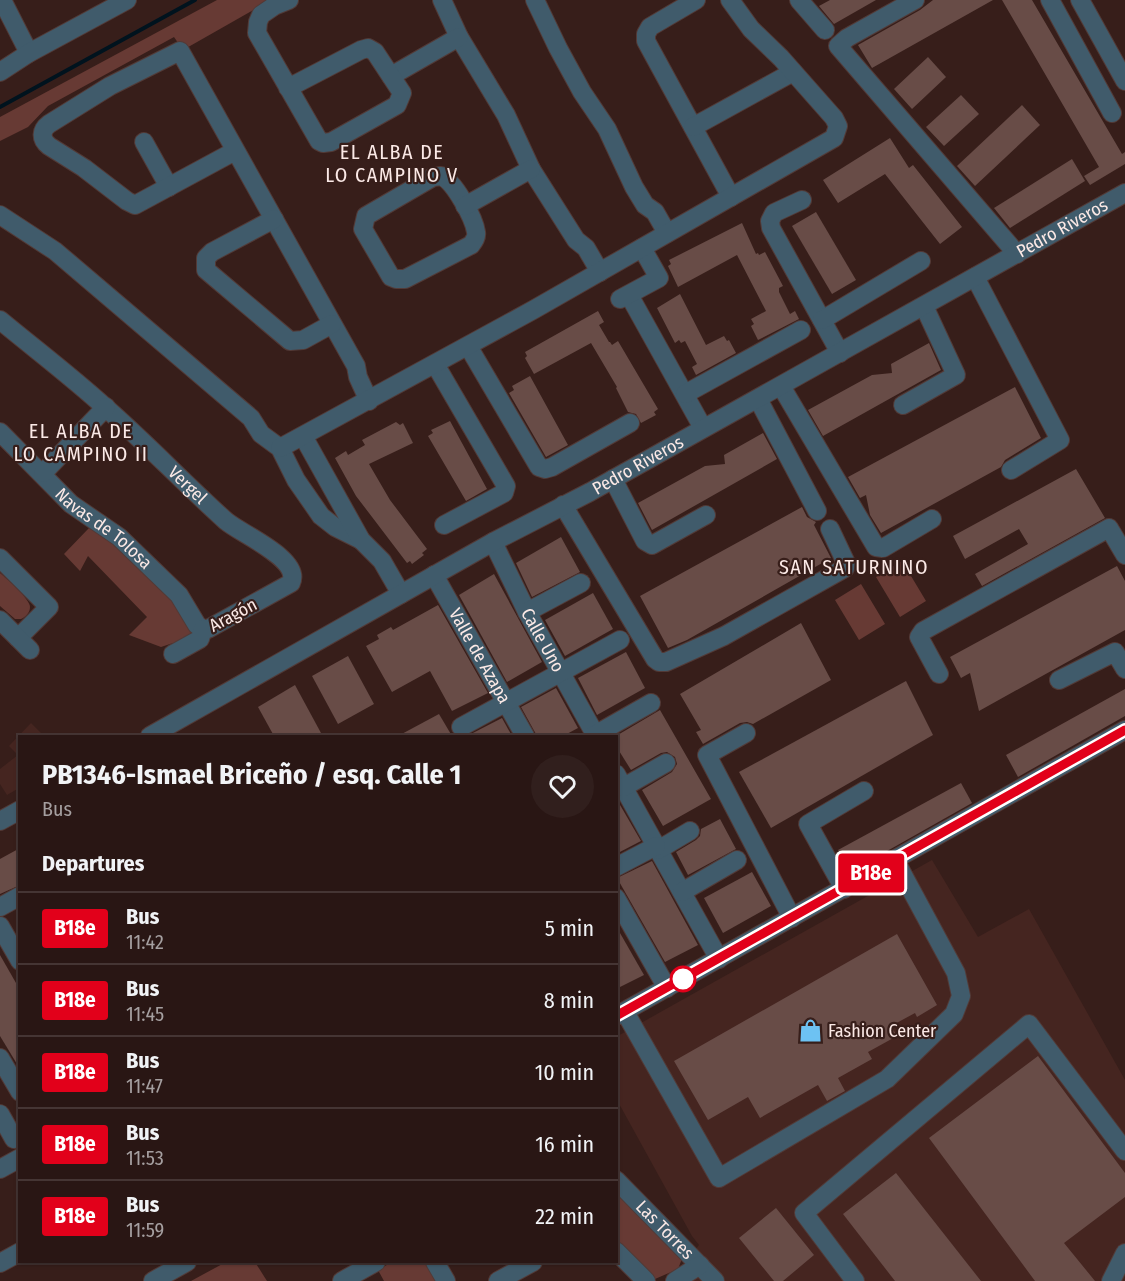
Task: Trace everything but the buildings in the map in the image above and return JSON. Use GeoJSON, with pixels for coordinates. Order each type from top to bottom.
{"type":"FeatureCollection","features":[{"type":"Feature","properties":{"kind":"street"},"geometry":{"type":"LineString","coordinates":[[2,0],[29,53]]}},
{"type":"Feature","properties":{"kind":"street"},"geometry":{"type":"LineString","coordinates":[[0,72],[94,8],[127,0]]}},
{"type":"Feature","properties":{"kind":"street"},"geometry":{"type":"LineString","coordinates":[[288,88],[368,48],[375,52],[402,93],[397,105],[332,142],[319,141],[288,88],[257,33],[261,15],[289,0]]}},
{"type":"Feature","properties":{"kind":"street"},"geometry":{"type":"LineString","coordinates":[[442,0],[459,37],[499,102],[531,169],[576,240],[579,257],[595,275]]}},
{"type":"Feature","properties":{"kind":"street"},"geometry":{"type":"LineString","coordinates":[[535,0],[582,92],[607,129],[645,205],[646,217],[656,240],[659,278],[624,298],[704,428]]}},
{"type":"Feature","properties":{"kind":"street"},"geometry":{"type":"LineString","coordinates":[[696,0],[653,24],[647,30],[645,38],[731,197]]}},
{"type":"Feature","properties":{"kind":"street"},"geometry":{"type":"LineString","coordinates":[[292,442],[595,275],[831,141],[837,135],[838,126],[834,118],[751,29],[730,0]]}},
{"type":"Feature","properties":{"kind":"street"},"geometry":{"type":"LineString","coordinates":[[799,0],[825,30]]}},
{"type":"Feature","properties":{"kind":"street"},"geometry":{"type":"LineString","coordinates":[[915,0],[847,38],[838,46],[1017,254]]}},
{"type":"Feature","properties":{"kind":"street"},"geometry":{"type":"LineString","coordinates":[[1050,0],[1112,113]]}},
{"type":"Feature","properties":{"kind":"street"},"geometry":{"type":"LineString","coordinates":[[1080,0],[1120,60],[1125,81]]}},
{"type":"Feature","properties":{"kind":"street"},"geometry":{"type":"LineString","coordinates":[[391,76],[459,37]]}},
{"type":"Feature","properties":{"kind":"street"},"geometry":{"type":"LineString","coordinates":[[235,151],[140,203],[131,204],[95,176],[45,143],[42,135],[43,130],[50,124],[110,86],[180,51],[356,366],[367,374],[374,398]]}},
{"type":"Feature","properties":{"kind":"street"},"geometry":{"type":"LineString","coordinates":[[693,128],[793,72]]}},
{"type":"Feature","properties":{"kind":"street"},"geometry":{"type":"LineString","coordinates":[[144,142],[170,186]]}},
{"type":"Feature","properties":{"kind":"street"},"geometry":{"type":"LineString","coordinates":[[465,206],[531,169]]}},
{"type":"Feature","properties":{"kind":"street"},"geometry":{"type":"LineString","coordinates":[[433,177],[447,178],[465,206],[477,233],[471,245],[405,279],[391,277],[363,229],[366,216],[433,177]]}},
{"type":"Feature","properties":{"kind":"street","name":"Pedro Riveros"},"geometry":{"type":"LineString","coordinates":[[154,735],[176,730],[434,575],[614,479],[1125,194]]}},
{"type":"Feature","properties":{"kind":"street"},"geometry":{"type":"LineString","coordinates":[[802,200],[774,213],[770,220],[771,228],[840,353]]}},
{"type":"Feature","properties":{"kind":"street"},"geometry":{"type":"LineString","coordinates":[[0,215],[55,251],[251,418],[261,434],[292,442],[318,463],[362,540],[382,561],[401,594]]}},
{"type":"Feature","properties":{"kind":"street"},"geometry":{"type":"LineString","coordinates":[[274,219],[209,255],[205,262],[206,270],[290,341],[303,340],[332,324]]}},
{"type":"Feature","properties":{"kind":"street"},"geometry":{"type":"LineString","coordinates":[[822,320],[921,261]]}},
{"type":"Feature","properties":{"kind":"street"},"geometry":{"type":"LineString","coordinates":[[975,277],[1060,440],[1011,470]]}},
{"type":"Feature","properties":{"kind":"street"},"geometry":{"type":"LineString","coordinates":[[903,405],[956,375],[924,306]]}},
{"type":"Feature","properties":{"kind":"street","name":"Vergel"},"geometry":{"type":"LineString","coordinates":[[0,320],[106,407],[228,523],[283,558],[293,571],[294,577]]}},
{"type":"Feature","properties":{"kind":"street"},"geometry":{"type":"LineString","coordinates":[[685,394],[801,330]]}},
{"type":"Feature","properties":{"kind":"street"},"geometry":{"type":"LineString","coordinates":[[468,346],[539,467],[545,469],[552,467],[630,423]]}},
{"type":"Feature","properties":{"kind":"street"},"geometry":{"type":"LineString","coordinates":[[435,364],[506,486],[504,493],[444,525]]}},
{"type":"Feature","properties":{"kind":"street"},"geometry":{"type":"LineString","coordinates":[[781,386],[876,547],[883,548],[932,519]]}},
{"type":"Feature","properties":{"kind":"street"},"geometry":{"type":"LineString","coordinates":[[758,399],[816,512]]}},
{"type":"Feature","properties":{"kind":"street"},"geometry":{"type":"LineString","coordinates":[[42,473],[106,407]]}},
{"type":"Feature","properties":{"kind":"street","name":"Navas de Tolosa"},"geometry":{"type":"LineString","coordinates":[[0,432],[71,504],[128,545],[178,595],[197,625],[203,629]]}},
{"type":"Feature","properties":{"kind":"street"},"geometry":{"type":"LineString","coordinates":[[292,442],[294,475],[321,516],[335,527],[362,540]]}},
{"type":"Feature","properties":{"kind":"street"},"geometry":{"type":"LineString","coordinates":[[294,475],[309,471],[318,463]]}},
{"type":"Feature","properties":{"kind":"street"},"geometry":{"type":"LineString","coordinates":[[614,479],[645,541],[652,545],[706,515]]}},
{"type":"Feature","properties":{"kind":"street"},"geometry":{"type":"LineString","coordinates":[[563,505],[655,659],[659,662],[666,662],[724,636],[845,568],[846,563],[830,529]]}},
{"type":"Feature","properties":{"kind":"street"},"geometry":{"type":"LineString","coordinates":[[939,674],[919,637],[923,631],[1109,528],[1125,555]]}},
{"type":"Feature","properties":{"kind":"street","name":"Calle Uno"},"geometry":{"type":"LineString","coordinates":[[493,542],[527,612],[593,735]]}},
{"type":"Feature","properties":{"kind":"street"},"geometry":{"type":"LineString","coordinates":[[0,558],[49,607],[24,644],[0,620]]}},
{"type":"Feature","properties":{"kind":"street","name":"Valle de Azapa"},"geometry":{"type":"LineString","coordinates":[[434,575],[524,735]]}},
{"type":"Feature","properties":{"kind":"street","name":"Aragón"},"geometry":{"type":"LineString","coordinates":[[173,654],[200,639],[203,629],[291,583],[294,577]]}},
{"type":"Feature","properties":{"kind":"street"},"geometry":{"type":"LineString","coordinates":[[527,612],[581,584]]}},
{"type":"Feature","properties":{"kind":"street"},"geometry":{"type":"LineString","coordinates":[[461,727],[620,640]]}},
{"type":"Feature","properties":{"kind":"street"},"geometry":{"type":"LineString","coordinates":[[1059,680],[1115,652],[1125,669]]}},
{"type":"Feature","properties":{"kind":"street"},"geometry":{"type":"LineString","coordinates":[[596,735],[651,703]]}},
{"type":"Feature","properties":{"kind":"street"},"geometry":{"type":"LineString","coordinates":[[895,860],[956,973],[961,996],[954,1014],[887,1078],[719,1178],[620,1014],[1125,730]]}},
{"type":"Feature","properties":{"kind":"street"},"geometry":{"type":"LineString","coordinates":[[746,733],[707,755],[792,918]]}},
{"type":"Feature","properties":{"kind":"street"},"geometry":{"type":"LineString","coordinates":[[666,763],[620,780],[719,959]]}},
{"type":"Feature","properties":{"kind":"street"},"geometry":{"type":"LineString","coordinates":[[844,888],[808,824],[864,791]]}},
{"type":"Feature","properties":{"kind":"street"},"geometry":{"type":"LineString","coordinates":[[0,821],[18,811]]}},
{"type":"Feature","properties":{"kind":"street"},"geometry":{"type":"LineString","coordinates":[[618,866],[690,831]]}},
{"type":"Feature","properties":{"kind":"street"},"geometry":{"type":"LineString","coordinates":[[682,892],[737,860]]}},
{"type":"Feature","properties":{"kind":"street"},"geometry":{"type":"LineString","coordinates":[[0,907],[18,897]]}},
{"type":"Feature","properties":{"kind":"street"},"geometry":{"type":"LineString","coordinates":[[618,902],[667,988]]}},
{"type":"Feature","properties":{"kind":"street"},"geometry":{"type":"LineString","coordinates":[[0,926],[18,958]]}},
{"type":"Feature","properties":{"kind":"street"},"geometry":{"type":"LineString","coordinates":[[855,1281],[804,1213],[1029,1024],[1125,1151]]}},
{"type":"Feature","properties":{"kind":"street"},"geometry":{"type":"LineString","coordinates":[[0,1058],[18,1085]]}},
{"type":"Feature","properties":{"kind":"street"},"geometry":{"type":"LineString","coordinates":[[0,1114],[14,1139]]}},
{"type":"Feature","properties":{"kind":"street"},"geometry":{"type":"LineString","coordinates":[[0,1169],[18,1159]]}},
{"type":"Feature","properties":{"kind":"street","name":"Las Torres"},"geometry":{"type":"LineString","coordinates":[[618,1182],[715,1281]]}},
{"type":"Feature","properties":{"kind":"street"},"geometry":{"type":"LineString","coordinates":[[0,1263],[18,1253]]}},
{"type":"Feature","properties":{"kind":"street"},"geometry":{"type":"LineString","coordinates":[[618,1253],[646,1281]]}},
{"type":"Feature","properties":{"kind":"street"},"geometry":{"type":"LineString","coordinates":[[1111,1281],[1125,1254]]}},
{"type":"Feature","properties":{"kind":"street"},"geometry":{"type":"LineString","coordinates":[[153,1281],[185,1263]]}},
{"type":"Feature","properties":{"kind":"street"},"geometry":{"type":"LineString","coordinates":[[342,1281],[374,1263]]}},
{"type":"Feature","properties":{"kind":"street"},"geometry":{"type":"LineString","coordinates":[[436,1263],[446,1281]]}},
{"type":"Feature","properties":{"kind":"street"},"geometry":{"type":"LineString","coordinates":[[675,1281],[700,1265]]}},
{"type":"Feature","properties":{"kind":"street"},"geometry":{"type":"LineString","coordinates":[[498,1281],[530,1269]]}},
{"type":"Feature","properties":{"kind":"shaded area"},"geometry":{"type":"Polygon","coordinates":[[[217,0],[271,0],[183,50],[174,37],[48,106],[28,127],[0,141],[0,117],[217,0]]]}},
{"type":"Feature","properties":{"kind":"shaded area"},"geometry":{"type":"Polygon","coordinates":[[[89,528],[116,544],[167,593],[196,636],[180,645],[173,643],[161,647],[129,635],[147,617],[88,556],[80,571],[64,554],[89,528]]]}},
{"type":"Feature","properties":{"kind":"shaded area"},"geometry":{"type":"Polygon","coordinates":[[[902,561],[926,601],[900,617],[876,577],[902,561]]]}},
{"type":"Feature","properties":{"kind":"shaded area"},"geometry":{"type":"Polygon","coordinates":[[[0,573],[18,589],[29,603],[29,611],[21,619],[15,619],[0,606],[0,573]]]}},
{"type":"Feature","properties":{"kind":"shaded area"},"geometry":{"type":"Polygon","coordinates":[[[861,584],[885,624],[859,640],[835,600],[861,584]]]}},
{"type":"Feature","properties":{"kind":"shaded area"},"geometry":{"type":"Polygon","coordinates":[[[31,723],[43,735],[20,735],[31,723]]]}},
{"type":"Feature","properties":{"kind":"shaded area"},"geometry":{"type":"Polygon","coordinates":[[[18,737],[18,755],[9,746],[18,737]]]}},
{"type":"Feature","properties":{"kind":"shaded area"},"geometry":{"type":"Polygon","coordinates":[[[18,755],[18,789],[7,795],[0,784],[0,769],[18,755]]]}},
{"type":"Feature","properties":{"kind":"shaded area"},"geometry":{"type":"Polygon","coordinates":[[[932,860],[978,937],[1029,909],[1125,1080],[1125,1281],[672,1281],[699,1245],[618,1102],[618,1036],[932,860]]]}},
{"type":"Feature","properties":{"kind":"shaded area"},"geometry":{"type":"Polygon","coordinates":[[[618,1191],[683,1256],[678,1269],[655,1279],[618,1241],[618,1191]]]}},
{"type":"Feature","properties":{"kind":"shaded area"},"geometry":{"type":"Polygon","coordinates":[[[224,1263],[256,1263],[267,1281],[191,1281],[224,1263]]]}},
{"type":"Feature","properties":{"kind":"shaded area"},"geometry":{"type":"Polygon","coordinates":[[[390,1263],[428,1263],[438,1281],[384,1281],[378,1270],[390,1263]]]}},
{"type":"Feature","properties":{"kind":"waterway"},"geometry":{"type":"LineString","coordinates":[[0,107],[195,0]]}},
{"type":"Feature","properties":{"kind":"bus line","name":"B18e"},"geometry":{"type":"LineString","coordinates":[[618,1015],[1125,730]]}},
{"type":"Feature","properties":{"kind":"place","name":"Fashion Center"},"geometry":{"type":"Point","coordinates":[810,1031]}},
{"type":"Feature","properties":{"kind":"district","name":"EL ALBA DE LO CAMPINO V"},"geometry":{"type":"Point","coordinates":[392,164]}},
{"type":"Feature","properties":{"kind":"district","name":"EL ALBA DE LO CAMPINO II"},"geometry":{"type":"Point","coordinates":[81,442]}},
{"type":"Feature","properties":{"kind":"district","name":"SAN SATURNINO"},"geometry":{"type":"Point","coordinates":[854,567]}}]}
